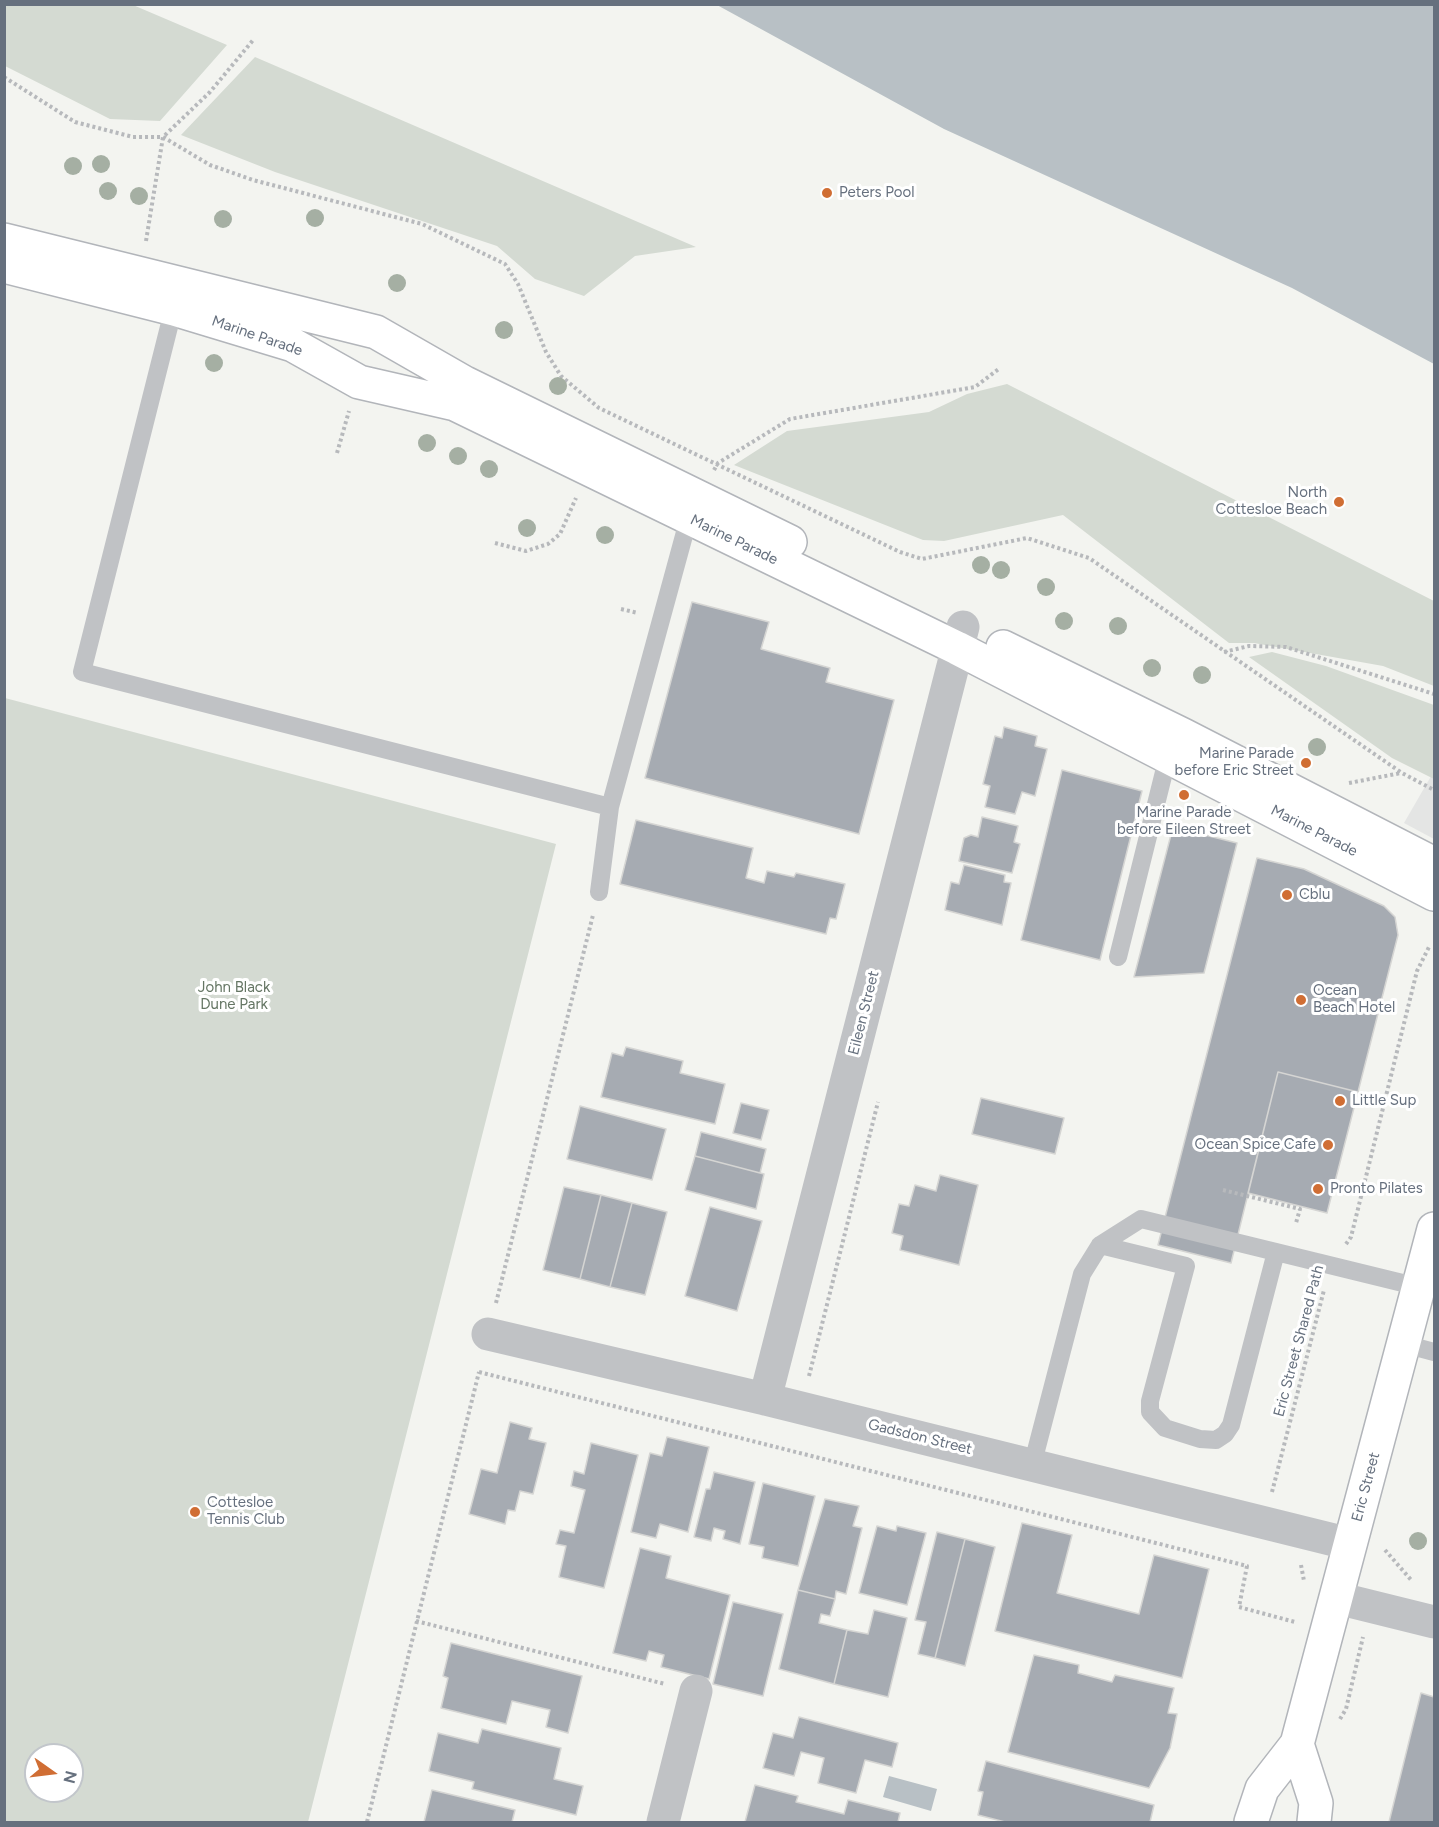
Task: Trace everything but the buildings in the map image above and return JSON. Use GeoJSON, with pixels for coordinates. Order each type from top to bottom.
{"type":"FeatureCollection","features":[{"type":"Feature","properties":{"kind":"main road","name":"Marine Parade"},"geometry":{"type":"LineString","coordinates":[[4,240],[177,296],[293,345],[359,382],[455,404],[693,507]]}},
{"type":"Feature","properties":{"kind":"main road","name":"Marine Parade"},"geometry":{"type":"LineString","coordinates":[[4,266],[376,332],[693,507],[960,638],[1183,735],[1434,864]]}},
{"type":"Feature","properties":{"kind":"main road","name":"Marine Parade"},"geometry":{"type":"LineString","coordinates":[[960,638],[1168,756],[1434,894]]}},
{"type":"Feature","properties":{"kind":"main road","name":"Eric Street"},"geometry":{"type":"LineString","coordinates":[[1251,1822],[1262,1789],[1297,1744],[1350,1544],[1419,1348],[1419,1287],[1434,1229]]}},
{"type":"Feature","properties":{"kind":"main road"},"geometry":{"type":"LineString","coordinates":[[1297,1744],[1316,1803],[1314,1822]]}},
{"type":"Feature","properties":{"kind":"street","name":"Eileen Street"},"geometry":{"type":"LineString","coordinates":[[765,1399],[960,638]]}},
{"type":"Feature","properties":{"kind":"street","name":"Gadsdon Street"},"geometry":{"type":"LineString","coordinates":[[488,1334],[765,1399],[1350,1544]]}},
{"type":"Feature","properties":{"kind":"street"},"geometry":{"type":"LineString","coordinates":[[1337,1598],[1434,1622]]}},
{"type":"Feature","properties":{"kind":"street"},"geometry":{"type":"LineString","coordinates":[[663,1822],[696,1691]]}},
{"type":"Feature","properties":{"kind":"lane"},"geometry":{"type":"LineString","coordinates":[[177,296],[82,672],[610,807]]}},
{"type":"Feature","properties":{"kind":"lane"},"geometry":{"type":"LineString","coordinates":[[599,892],[610,807],[693,507]]}},
{"type":"Feature","properties":{"kind":"lane"},"geometry":{"type":"LineString","coordinates":[[1118,957],[1168,756]]}},
{"type":"Feature","properties":{"kind":"lane"},"geometry":{"type":"LineString","coordinates":[[1035,1466],[1032,1466],[1082,1274],[1100,1245],[1141,1219],[1419,1287]]}},
{"type":"Feature","properties":{"kind":"lane"},"geometry":{"type":"LineString","coordinates":[[1100,1245],[1186,1266],[1150,1412],[1165,1428],[1184,1435],[1216,1440],[1225,1434],[1231,1425],[1276,1252]]}},
{"type":"Feature","properties":{"kind":"path"},"geometry":{"type":"LineString","coordinates":[[145,248],[163,137],[210,92],[254,39]]}},
{"type":"Feature","properties":{"kind":"path"},"geometry":{"type":"LineString","coordinates":[[4,77],[75,122],[133,137],[163,137],[210,165],[253,180],[422,224],[505,264],[518,284],[546,352],[561,376],[599,408],[900,552],[922,559],[1026,538],[1089,558],[1402,773],[1434,790]]}},
{"type":"Feature","properties":{"kind":"path"},"geometry":{"type":"LineString","coordinates":[[718,463],[790,419],[975,387],[1000,368]]}},
{"type":"Feature","properties":{"kind":"path"},"geometry":{"type":"LineString","coordinates":[[337,453],[349,410]]}},
{"type":"Feature","properties":{"kind":"path"},"geometry":{"type":"LineString","coordinates":[[495,543],[526,551],[548,544],[560,534],[579,492]]}},
{"type":"Feature","properties":{"kind":"path"},"geometry":{"type":"LineString","coordinates":[[1223,652],[1249,646],[1286,647],[1434,694]]}},
{"type":"Feature","properties":{"kind":"path"},"geometry":{"type":"LineString","coordinates":[[1339,779],[1348,783],[1402,773]]}},
{"type":"Feature","properties":{"kind":"path","name":"Eric Street Shared Path"},"geometry":{"type":"LineString","coordinates":[[1270,1496],[1330,1265],[1351,1238],[1417,971],[1429,947]]}},
{"type":"Feature","properties":{"kind":"path"},"geometry":{"type":"LineString","coordinates":[[1223,1190],[1300,1209],[1296,1223]]}},
{"type":"Feature","properties":{"kind":"path"},"geometry":{"type":"LineString","coordinates":[[479,1372],[1247,1566],[1239,1607],[1372,1642]]}},
{"type":"Feature","properties":{"kind":"path"},"geometry":{"type":"LineString","coordinates":[[1385,1550],[1420,1590]]}},
{"type":"Feature","properties":{"kind":"path"},"geometry":{"type":"LineString","coordinates":[[1293,1557],[1301,1565],[1305,1586]]}},
{"type":"Feature","properties":{"kind":"path"},"geometry":{"type":"LineString","coordinates":[[1293,1634],[1298,1613]]}},
{"type":"Feature","properties":{"kind":"path"},"geometry":{"type":"LineString","coordinates":[[416,1621],[696,1691]]}},
{"type":"Feature","properties":{"kind":"shaded area"},"geometry":{"type":"Polygon","coordinates":[[[717,5],[1434,5],[1434,364],[1292,288],[944,129],[717,5]]]}},
{"type":"Feature","properties":{"kind":"shaded area"},"geometry":{"type":"Polygon","coordinates":[[[1434,771],[1434,839],[1404,823],[1434,771]]]}},
{"type":"Feature","properties":{"kind":"shaded area"},"geometry":{"type":"Polygon","coordinates":[[[889,1776],[937,1789],[931,1811],[883,1797],[889,1776]]]}},
{"type":"Feature","properties":{"kind":"green space"},"geometry":{"type":"Polygon","coordinates":[[[5,4],[133,5],[227,45],[160,121],[110,119],[5,66],[5,4]]]}},
{"type":"Feature","properties":{"kind":"green space"},"geometry":{"type":"Polygon","coordinates":[[[255,57],[696,247],[635,256],[584,296],[535,279],[497,246],[275,172],[181,135],[255,57]]]}},
{"type":"Feature","properties":{"kind":"green space"},"geometry":{"type":"Polygon","coordinates":[[[1007,384],[1434,601],[1434,686],[1383,666],[1254,643],[1229,643],[1063,515],[944,541],[923,540],[734,465],[787,431],[929,412],[967,394],[1007,384]]]}},
{"type":"Feature","properties":{"kind":"green space"},"geometry":{"type":"Polygon","coordinates":[[[1272,652],[1326,666],[1434,705],[1434,779],[1392,758],[1249,657],[1272,652]]]}},
{"type":"Feature","properties":{"kind":"green space","name":"John Black Dune Park"},"geometry":{"type":"Polygon","coordinates":[[[5,698],[556,844],[308,1822],[5,1822],[5,698]]]}},
{"type":"Feature","properties":{"kind":"place","name":"Peters Pool"},"geometry":{"type":"Point","coordinates":[827,193]}},
{"type":"Feature","properties":{"kind":"place","name":"North Cottesloe Beach"},"geometry":{"type":"Point","coordinates":[1339,502]}},
{"type":"Feature","properties":{"kind":"place","name":"Marine Parade before Eric Street"},"geometry":{"type":"Point","coordinates":[1306,763]}},
{"type":"Feature","properties":{"kind":"place","name":"Marine Parade before Eileen Street"},"geometry":{"type":"Point","coordinates":[1184,795]}},
{"type":"Feature","properties":{"kind":"place","name":"Cblu"},"geometry":{"type":"Point","coordinates":[1287,895]}},
{"type":"Feature","properties":{"kind":"place","name":"Ocean Beach Hotel"},"geometry":{"type":"Point","coordinates":[1301,1000]}},
{"type":"Feature","properties":{"kind":"place","name":"Little Sup"},"geometry":{"type":"Point","coordinates":[1340,1101]}},
{"type":"Feature","properties":{"kind":"place","name":"Ocean Spice Cafe"},"geometry":{"type":"Point","coordinates":[1328,1145]}},
{"type":"Feature","properties":{"kind":"place","name":"Pronto Pilates"},"geometry":{"type":"Point","coordinates":[1318,1189]}},
{"type":"Feature","properties":{"kind":"place","name":"Cottesloe Tennis Club"},"geometry":{"type":"Point","coordinates":[195,1512]}}]}
